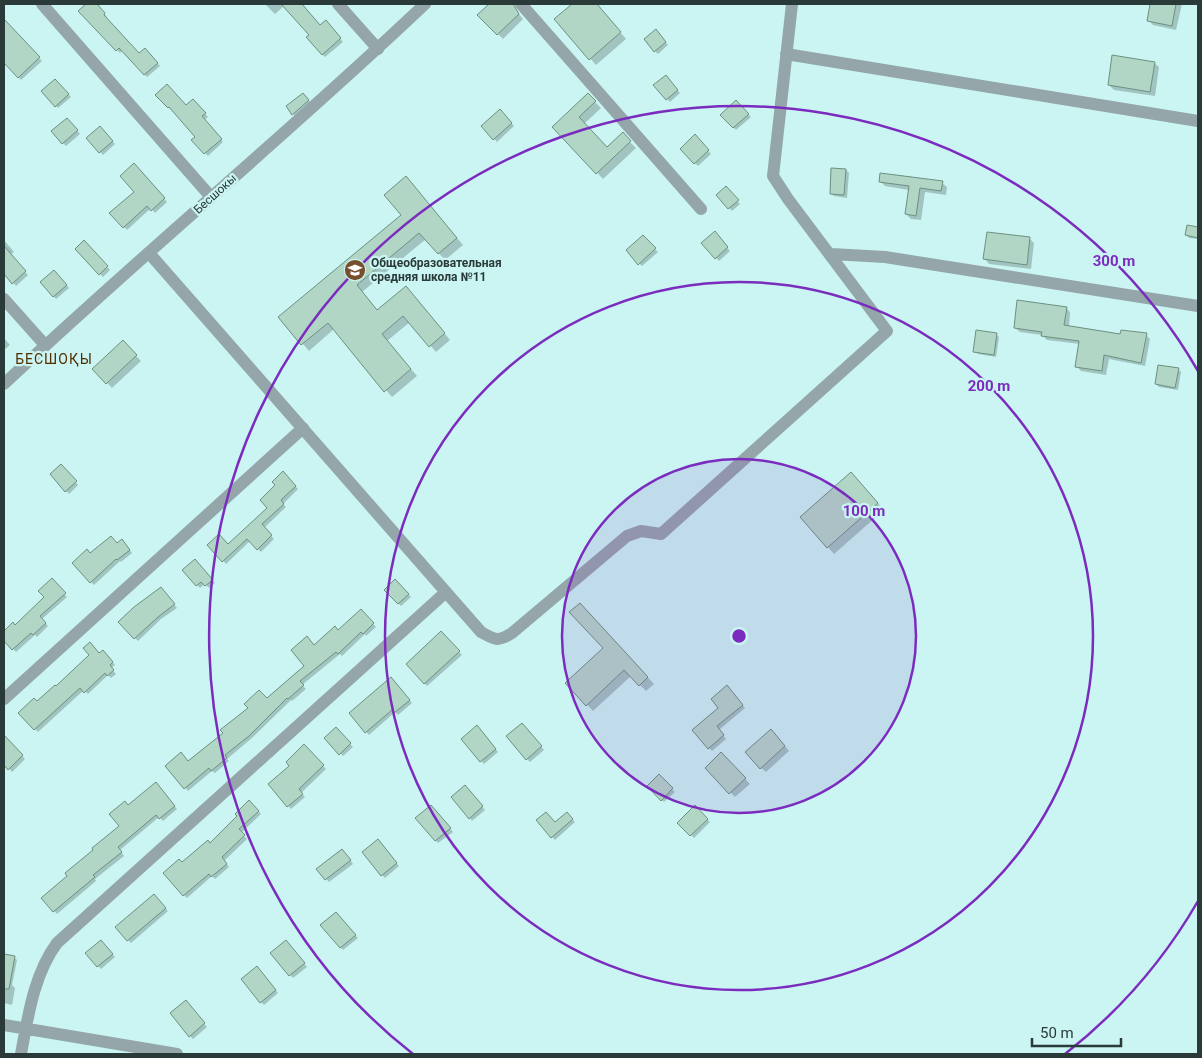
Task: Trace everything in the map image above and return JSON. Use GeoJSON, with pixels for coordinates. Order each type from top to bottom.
{"type":"FeatureCollection","features":[{"type":"Feature","properties":{"kind":"street"},"geometry":{"type":"LineString","coordinates":[[42,4],[211,197]]}},
{"type":"Feature","properties":{"kind":"street"},"geometry":{"type":"LineString","coordinates":[[338,4],[378,48]]}},
{"type":"Feature","properties":{"kind":"street","name":"Бесшокы"},"geometry":{"type":"LineString","coordinates":[[4,384],[425,4]]}},
{"type":"Feature","properties":{"kind":"street"},"geometry":{"type":"LineString","coordinates":[[521,4],[701,209]]}},
{"type":"Feature","properties":{"kind":"street"},"geometry":{"type":"LineString","coordinates":[[149,253],[481,632],[492,639],[502,639],[512,633],[627,536],[642,531],[661,534],[887,331],[788,199],[773,176],[792,4]]}},
{"type":"Feature","properties":{"kind":"street"},"geometry":{"type":"LineString","coordinates":[[786,54],[1198,121]]}},
{"type":"Feature","properties":{"kind":"street"},"geometry":{"type":"LineString","coordinates":[[830,254],[885,257],[1198,306]]}},
{"type":"Feature","properties":{"kind":"street"},"geometry":{"type":"LineString","coordinates":[[4,299],[45,345]]}},
{"type":"Feature","properties":{"kind":"street"},"geometry":{"type":"LineString","coordinates":[[4,699],[302,428]]}},
{"type":"Feature","properties":{"kind":"street"},"geometry":{"type":"LineString","coordinates":[[21,1054],[25,1029],[40,972],[57,943],[446,592]]}},
{"type":"Feature","properties":{"kind":"street"},"geometry":{"type":"LineString","coordinates":[[4,1025],[177,1054]]}},
{"type":"Feature","properties":{"kind":"building"},"geometry":{"type":"Polygon","coordinates":[[[86,4],[97,4],[105,13],[104,15],[139,53],[145,48],[158,63],[144,75],[119,48],[116,51],[78,11],[86,4]]]}},
{"type":"Feature","properties":{"kind":"building"},"geometry":{"type":"Polygon","coordinates":[[[281,4],[302,4],[320,25],[326,20],[341,38],[322,55],[306,37],[309,35],[281,4]]]}},
{"type":"Feature","properties":{"kind":"building"},"geometry":{"type":"Polygon","coordinates":[[[489,4],[513,4],[519,14],[497,35],[477,15],[489,4]]]}},
{"type":"Feature","properties":{"kind":"building"},"geometry":{"type":"Polygon","coordinates":[[[572,4],[597,4],[621,32],[589,60],[554,19],[572,4]]]}},
{"type":"Feature","properties":{"kind":"building"},"geometry":{"type":"Polygon","coordinates":[[[1150,4],[1176,4],[1172,26],[1147,21],[1150,4]]]}},
{"type":"Feature","properties":{"kind":"building"},"geometry":{"type":"Polygon","coordinates":[[[4,19],[40,57],[18,78],[4,63],[4,19]]]}},
{"type":"Feature","properties":{"kind":"building"},"geometry":{"type":"Polygon","coordinates":[[[656,29],[666,42],[654,52],[644,39],[656,29]]]}},
{"type":"Feature","properties":{"kind":"building"},"geometry":{"type":"Polygon","coordinates":[[[1112,55],[1155,62],[1150,92],[1108,85],[1112,55]]]}},
{"type":"Feature","properties":{"kind":"building"},"geometry":{"type":"Polygon","coordinates":[[[666,75],[678,90],[666,100],[653,85],[666,75]]]}},
{"type":"Feature","properties":{"kind":"building"},"geometry":{"type":"Polygon","coordinates":[[[55,79],[69,94],[55,107],[41,91],[55,79]]]}},
{"type":"Feature","properties":{"kind":"building"},"geometry":{"type":"Polygon","coordinates":[[[167,84],[186,105],[193,99],[206,113],[202,116],[222,139],[204,154],[191,140],[195,137],[169,107],[155,95],[167,84]]]}},
{"type":"Feature","properties":{"kind":"building"},"geometry":{"type":"Polygon","coordinates":[[[303,93],[309,100],[292,115],[286,106],[303,93]]]}},
{"type":"Feature","properties":{"kind":"building"},"geometry":{"type":"Polygon","coordinates":[[[588,93],[596,101],[579,117],[607,147],[623,132],[631,141],[596,174],[552,127],[588,93]]]}},
{"type":"Feature","properties":{"kind":"building"},"geometry":{"type":"Polygon","coordinates":[[[736,100],[749,114],[733,128],[720,115],[736,100]]]}},
{"type":"Feature","properties":{"kind":"building"},"geometry":{"type":"Polygon","coordinates":[[[500,109],[512,123],[493,140],[481,126],[500,109]]]}},
{"type":"Feature","properties":{"kind":"building"},"geometry":{"type":"Polygon","coordinates":[[[67,118],[78,130],[62,144],[51,131],[67,118]]]}},
{"type":"Feature","properties":{"kind":"building"},"geometry":{"type":"Polygon","coordinates":[[[100,126],[113,141],[99,153],[86,138],[100,126]]]}},
{"type":"Feature","properties":{"kind":"building"},"geometry":{"type":"Polygon","coordinates":[[[695,134],[709,150],[694,164],[680,149],[695,134]]]}},
{"type":"Feature","properties":{"kind":"building"},"geometry":{"type":"Polygon","coordinates":[[[134,163],[165,198],[151,211],[147,206],[123,228],[109,213],[134,192],[120,176],[134,163]]]}},
{"type":"Feature","properties":{"kind":"building"},"geometry":{"type":"Polygon","coordinates":[[[831,168],[846,169],[844,195],[830,194],[831,168]]]}},
{"type":"Feature","properties":{"kind":"building"},"geometry":{"type":"Polygon","coordinates":[[[880,173],[943,181],[941,191],[920,188],[916,216],[905,214],[909,186],[879,182],[880,173]]]}},
{"type":"Feature","properties":{"kind":"building","name":"Общеобразовательная средняя школа №11"},"geometry":{"type":"Polygon","coordinates":[[[406,176],[457,238],[438,254],[419,233],[357,285],[377,310],[406,286],[445,333],[429,347],[403,316],[382,334],[411,369],[384,392],[328,323],[301,345],[278,317],[401,215],[384,195],[406,176]]]}},
{"type":"Feature","properties":{"kind":"building"},"geometry":{"type":"Polygon","coordinates":[[[726,186],[739,200],[728,209],[716,195],[726,186]]]}},
{"type":"Feature","properties":{"kind":"building"},"geometry":{"type":"Polygon","coordinates":[[[1187,225],[1198,227],[1198,238],[1185,235],[1187,225]]]}},
{"type":"Feature","properties":{"kind":"building"},"geometry":{"type":"Polygon","coordinates":[[[715,231],[728,247],[715,259],[701,243],[715,231]]]}},
{"type":"Feature","properties":{"kind":"building"},"geometry":{"type":"Polygon","coordinates":[[[987,232],[1030,237],[1027,265],[983,259],[987,232]]]}},
{"type":"Feature","properties":{"kind":"building"},"geometry":{"type":"Polygon","coordinates":[[[643,235],[656,248],[638,265],[626,250],[643,235]]]}},
{"type":"Feature","properties":{"kind":"building"},"geometry":{"type":"Polygon","coordinates":[[[84,240],[108,266],[99,275],[75,249],[84,240]]]}},
{"type":"Feature","properties":{"kind":"building"},"geometry":{"type":"Polygon","coordinates":[[[4,246],[26,271],[12,284],[4,274],[4,246]]]}},
{"type":"Feature","properties":{"kind":"building"},"geometry":{"type":"Polygon","coordinates":[[[54,270],[67,285],[53,297],[40,282],[54,270]]]}},
{"type":"Feature","properties":{"kind":"building"},"geometry":{"type":"Polygon","coordinates":[[[1017,300],[1067,307],[1064,325],[1120,334],[1121,330],[1147,333],[1141,363],[1104,355],[1102,371],[1075,367],[1079,341],[1041,336],[1042,332],[1014,328],[1017,300]]]}},
{"type":"Feature","properties":{"kind":"building"},"geometry":{"type":"Polygon","coordinates":[[[976,330],[997,333],[994,355],[973,352],[976,330]]]}},
{"type":"Feature","properties":{"kind":"building"},"geometry":{"type":"Polygon","coordinates":[[[123,340],[137,355],[106,384],[92,369],[123,340]]]}},
{"type":"Feature","properties":{"kind":"building"},"geometry":{"type":"Polygon","coordinates":[[[1158,365],[1179,368],[1175,388],[1155,384],[1158,365]]]}},
{"type":"Feature","properties":{"kind":"building"},"geometry":{"type":"Polygon","coordinates":[[[61,464],[77,481],[65,492],[50,474],[61,464]]]}},
{"type":"Feature","properties":{"kind":"building"},"geometry":{"type":"Polygon","coordinates":[[[283,471],[296,486],[281,500],[284,504],[262,524],[272,535],[257,550],[247,539],[222,562],[207,545],[219,534],[228,544],[267,508],[260,500],[275,485],[272,482],[283,471]]]}},
{"type":"Feature","properties":{"kind":"building"},"geometry":{"type":"Polygon","coordinates":[[[851,472],[878,503],[827,548],[800,517],[851,472]]]}},
{"type":"Feature","properties":{"kind":"building"},"geometry":{"type":"Polygon","coordinates":[[[111,536],[117,543],[122,539],[130,550],[116,559],[90,583],[72,563],[87,549],[90,553],[111,536]]]}},
{"type":"Feature","properties":{"kind":"building"},"geometry":{"type":"Polygon","coordinates":[[[195,559],[213,580],[205,586],[201,582],[196,586],[182,570],[195,559]]]}},
{"type":"Feature","properties":{"kind":"building"},"geometry":{"type":"Polygon","coordinates":[[[52,578],[66,593],[40,616],[46,623],[12,650],[4,641],[4,631],[13,622],[15,625],[44,597],[38,591],[52,578]]]}},
{"type":"Feature","properties":{"kind":"building"},"geometry":{"type":"Polygon","coordinates":[[[395,579],[409,594],[398,604],[384,590],[395,579]]]}},
{"type":"Feature","properties":{"kind":"building"},"geometry":{"type":"Polygon","coordinates":[[[161,587],[175,604],[134,639],[118,622],[134,607],[161,587]]]}},
{"type":"Feature","properties":{"kind":"building"},"geometry":{"type":"Polygon","coordinates":[[[580,603],[648,677],[639,686],[624,670],[586,706],[565,683],[603,648],[569,612],[580,603]]]}},
{"type":"Feature","properties":{"kind":"building"},"geometry":{"type":"Polygon","coordinates":[[[361,609],[374,623],[363,634],[361,632],[338,654],[336,652],[300,681],[304,685],[287,698],[249,736],[225,755],[227,758],[211,771],[209,768],[184,789],[165,766],[181,752],[188,761],[223,733],[220,730],[248,708],[244,704],[259,690],[267,698],[304,666],[291,650],[307,636],[314,645],[335,626],[338,630],[361,609]]]}},
{"type":"Feature","properties":{"kind":"building"},"geometry":{"type":"Polygon","coordinates":[[[441,631],[460,651],[424,684],[406,664],[441,631]]]}},
{"type":"Feature","properties":{"kind":"building"},"geometry":{"type":"Polygon","coordinates":[[[90,642],[99,653],[103,650],[113,662],[110,665],[114,670],[107,676],[105,673],[84,693],[80,688],[34,730],[18,713],[34,698],[37,701],[56,686],[89,655],[83,648],[90,642]]]}},
{"type":"Feature","properties":{"kind":"building"},"geometry":{"type":"Polygon","coordinates":[[[391,677],[410,700],[394,713],[392,710],[365,733],[349,713],[391,677]]]}},
{"type":"Feature","properties":{"kind":"building"},"geometry":{"type":"Polygon","coordinates":[[[727,685],[743,705],[717,726],[724,735],[708,749],[692,730],[718,708],[711,699],[727,685]]]}},
{"type":"Feature","properties":{"kind":"building"},"geometry":{"type":"Polygon","coordinates":[[[522,723],[542,746],[526,760],[506,736],[522,723]]]}},
{"type":"Feature","properties":{"kind":"building"},"geometry":{"type":"Polygon","coordinates":[[[477,725],[496,749],[480,762],[461,739],[477,725]]]}},
{"type":"Feature","properties":{"kind":"building"},"geometry":{"type":"Polygon","coordinates":[[[336,727],[351,743],[339,755],[324,738],[336,727]]]}},
{"type":"Feature","properties":{"kind":"building"},"geometry":{"type":"Polygon","coordinates":[[[771,729],[785,746],[760,769],[745,752],[771,729]]]}},
{"type":"Feature","properties":{"kind":"building"},"geometry":{"type":"Polygon","coordinates":[[[4,735],[23,755],[8,770],[4,765],[4,735]]]}},
{"type":"Feature","properties":{"kind":"building"},"geometry":{"type":"Polygon","coordinates":[[[304,744],[324,765],[299,789],[303,794],[287,807],[268,784],[289,766],[286,762],[304,744]]]}},
{"type":"Feature","properties":{"kind":"building"},"geometry":{"type":"Polygon","coordinates":[[[721,752],[746,778],[729,794],[705,768],[721,752]]]}},
{"type":"Feature","properties":{"kind":"building"},"geometry":{"type":"Polygon","coordinates":[[[659,774],[673,788],[661,801],[647,786],[659,774]]]}},
{"type":"Feature","properties":{"kind":"building"},"geometry":{"type":"Polygon","coordinates":[[[156,782],[175,806],[159,819],[156,815],[118,847],[122,852],[93,875],[95,877],[53,912],[41,898],[67,876],[65,873],[93,850],[92,848],[119,826],[109,814],[125,801],[128,805],[156,782]]]}},
{"type":"Feature","properties":{"kind":"building"},"geometry":{"type":"Polygon","coordinates":[[[465,785],[483,806],[469,819],[451,797],[465,785]]]}},
{"type":"Feature","properties":{"kind":"building"},"geometry":{"type":"Polygon","coordinates":[[[249,800],[259,811],[239,829],[245,835],[222,857],[227,864],[211,877],[209,874],[183,896],[163,873],[179,859],[182,862],[208,840],[210,843],[237,816],[235,814],[249,800]]]}},
{"type":"Feature","properties":{"kind":"building"},"geometry":{"type":"Polygon","coordinates":[[[431,805],[451,828],[435,841],[415,818],[431,805]]]}},
{"type":"Feature","properties":{"kind":"building"},"geometry":{"type":"Polygon","coordinates":[[[695,805],[708,819],[690,836],[677,823],[695,805]]]}},
{"type":"Feature","properties":{"kind":"building"},"geometry":{"type":"Polygon","coordinates":[[[546,812],[555,822],[567,812],[573,819],[551,838],[536,820],[546,812]]]}},
{"type":"Feature","properties":{"kind":"building"},"geometry":{"type":"Polygon","coordinates":[[[378,839],[397,863],[381,876],[362,852],[378,839]]]}},
{"type":"Feature","properties":{"kind":"building"},"geometry":{"type":"Polygon","coordinates":[[[342,849],[351,860],[325,880],[316,869],[342,849]]]}},
{"type":"Feature","properties":{"kind":"building"},"geometry":{"type":"Polygon","coordinates":[[[154,894],[166,908],[127,941],[115,927],[154,894]]]}},
{"type":"Feature","properties":{"kind":"building"},"geometry":{"type":"Polygon","coordinates":[[[336,912],[356,935],[340,948],[320,925],[336,912]]]}},
{"type":"Feature","properties":{"kind":"building"},"geometry":{"type":"Polygon","coordinates":[[[101,940],[113,954],[97,967],[85,953],[101,940]]]}},
{"type":"Feature","properties":{"kind":"building"},"geometry":{"type":"Polygon","coordinates":[[[286,940],[305,963],[289,976],[270,953],[286,940]]]}},
{"type":"Feature","properties":{"kind":"building"},"geometry":{"type":"Polygon","coordinates":[[[4,954],[15,956],[9,989],[4,989],[4,954]]]}},
{"type":"Feature","properties":{"kind":"building"},"geometry":{"type":"Polygon","coordinates":[[[257,966],[276,990],[260,1003],[241,979],[257,966]]]}},
{"type":"Feature","properties":{"kind":"building"},"geometry":{"type":"Polygon","coordinates":[[[186,1000],[205,1023],[189,1037],[170,1013],[186,1000]]]}},
{"type":"Feature","properties":{"kind":"place","name":"Общеобразовательная средняя школа №11"},"geometry":{"type":"Point","coordinates":[355,270]}},
{"type":"Feature","properties":{"kind":"district","name":"БЕСШОҚЫ"},"geometry":{"type":"Point","coordinates":[54,359]}}]}
